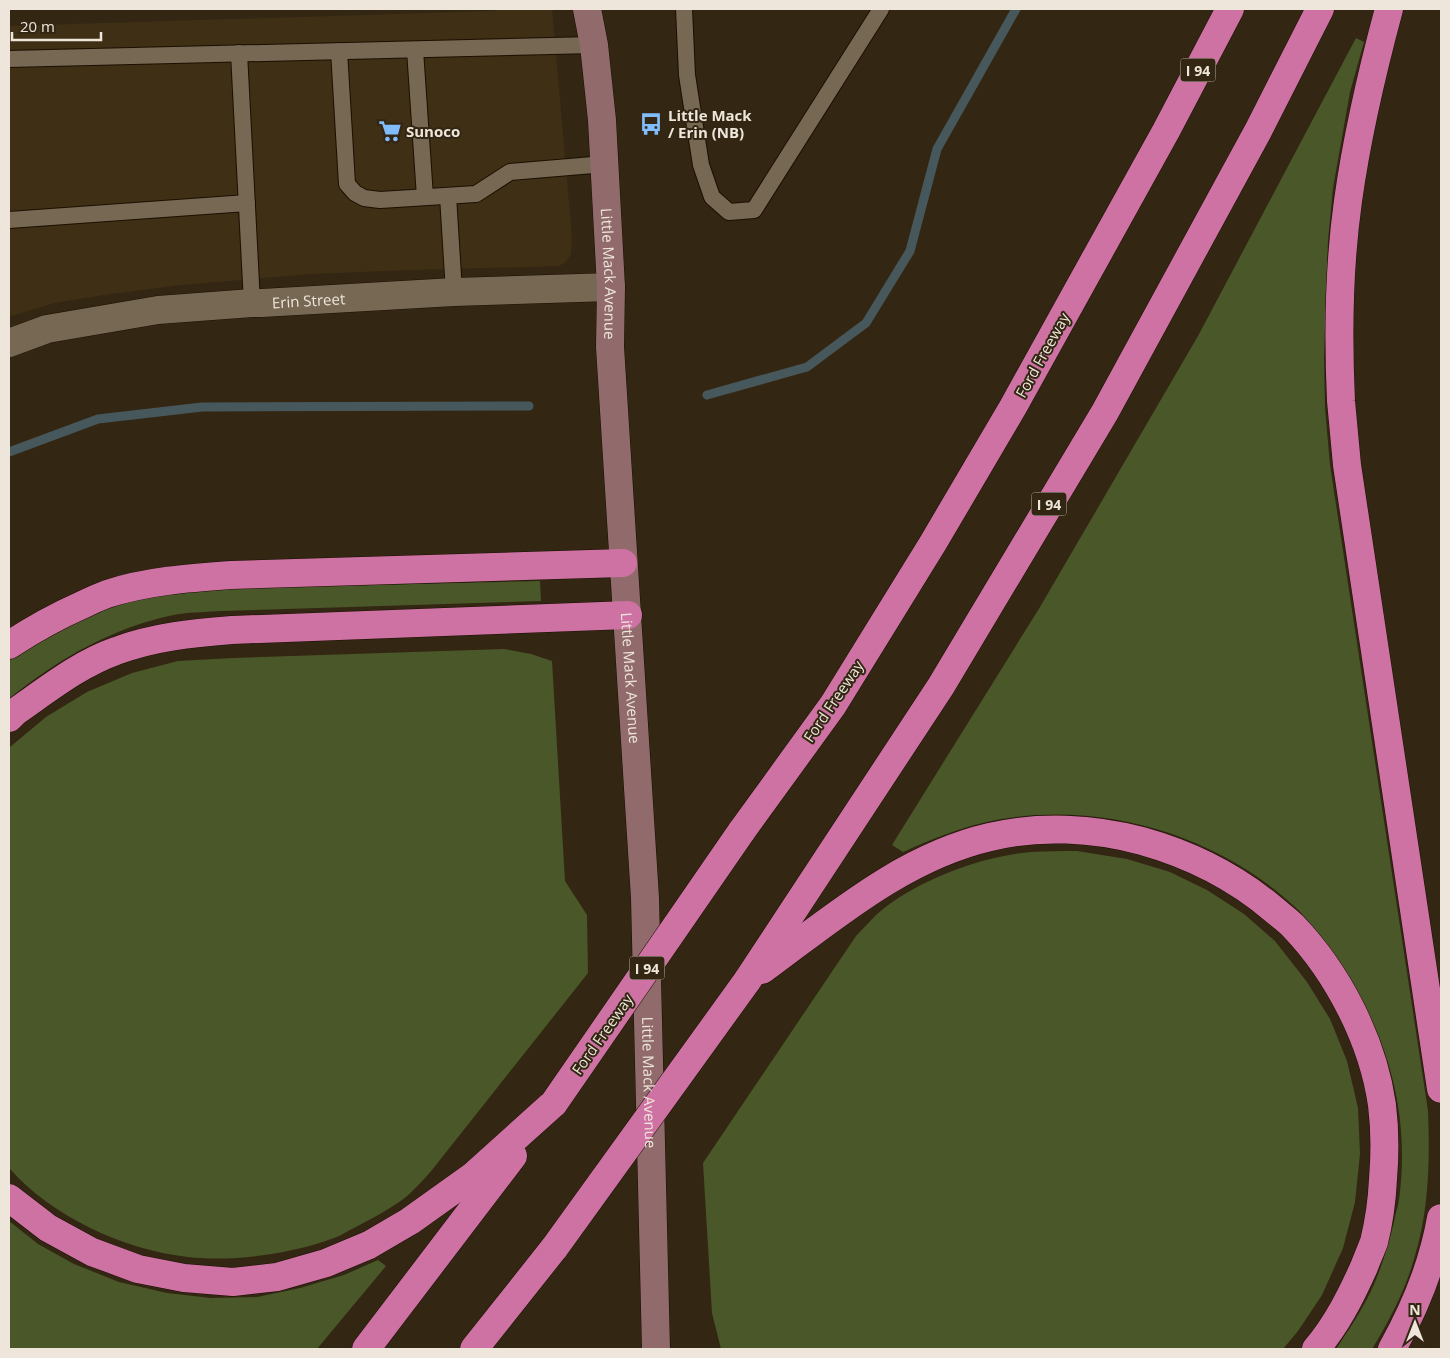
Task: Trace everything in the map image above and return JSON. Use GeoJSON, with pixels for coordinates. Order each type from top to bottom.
{"type":"FeatureCollection","features":[{"type":"Feature","properties":{"kind":"highway","name":"Ford Freeway"},"geometry":{"type":"LineString","coordinates":[[366,1349],[554,1103],[741,832],[833,705],[933,543],[1023,390],[1166,131],[1230,9]]}},
{"type":"Feature","properties":{"kind":"highway","name":"I 94"},"geometry":{"type":"LineString","coordinates":[[474,1349],[555,1247],[747,981],[941,686],[1105,412],[1253,140],[1320,9]]}},
{"type":"Feature","properties":{"kind":"highway"},"geometry":{"type":"LineString","coordinates":[[1389,9],[1358,137],[1348,203],[1342,264],[1340,336],[1342,401],[1347,465],[1441,1089]]}},
{"type":"Feature","properties":{"kind":"highway"},"geometry":{"type":"LineString","coordinates":[[9,646],[29,632],[63,613],[106,595],[146,584],[188,578],[241,574],[623,563]]}},
{"type":"Feature","properties":{"kind":"highway"},"geometry":{"type":"LineString","coordinates":[[9,718],[82,667],[115,651],[152,640],[191,633],[628,615]]}},
{"type":"Feature","properties":{"kind":"highway"},"geometry":{"type":"LineString","coordinates":[[747,981],[866,894],[905,870],[946,850],[991,836],[1037,830],[1081,829],[1128,837],[1170,849],[1213,867],[1257,896],[1293,926],[1341,989],[1357,1021],[1372,1061],[1382,1105],[1385,1155],[1382,1200],[1374,1243],[1332,1331],[1316,1349]]}},
{"type":"Feature","properties":{"kind":"highway"},"geometry":{"type":"LineString","coordinates":[[9,1198],[56,1232],[92,1252],[138,1268],[184,1278],[233,1282],[277,1277],[326,1263],[369,1245],[410,1221],[473,1176],[554,1103]]}},
{"type":"Feature","properties":{"kind":"highway"},"geometry":{"type":"LineString","coordinates":[[1392,1349],[1407,1323],[1423,1284],[1437,1240],[1441,1218]]}},
{"type":"Feature","properties":{"kind":"main road","name":"Little Mack Avenue"},"geometry":{"type":"LineString","coordinates":[[587,9],[594,46],[605,164],[611,287],[610,347],[645,898],[656,1349]]}},
{"type":"Feature","properties":{"kind":"street","name":"Erin Street"},"geometry":{"type":"LineString","coordinates":[[9,343],[48,329],[158,310],[454,292],[611,287]]}},
{"type":"Feature","properties":{"kind":"lane"},"geometry":{"type":"LineString","coordinates":[[684,9],[687,75],[701,165],[712,197],[729,212],[754,210],[881,9]]}},
{"type":"Feature","properties":{"kind":"lane"},"geometry":{"type":"LineString","coordinates":[[9,59],[594,46]]}},
{"type":"Feature","properties":{"kind":"lane"},"geometry":{"type":"LineString","coordinates":[[415,50],[425,197]]}},
{"type":"Feature","properties":{"kind":"lane"},"geometry":{"type":"LineString","coordinates":[[339,51],[347,184],[355,193],[364,198],[380,200],[476,194],[510,172],[605,164]]}},
{"type":"Feature","properties":{"kind":"lane"},"geometry":{"type":"LineString","coordinates":[[239,53],[252,303]]}},
{"type":"Feature","properties":{"kind":"lane"},"geometry":{"type":"LineString","coordinates":[[448,196],[454,292]]}},
{"type":"Feature","properties":{"kind":"lane"},"geometry":{"type":"LineString","coordinates":[[9,220],[247,203]]}},
{"type":"Feature","properties":{"kind":"shaded area"},"geometry":{"type":"Polygon","coordinates":[[[504,9],[552,9],[572,237],[571,254],[566,262],[559,266],[312,274],[181,285],[54,303],[9,317],[9,26],[492,11],[504,9]]]}},
{"type":"Feature","properties":{"kind":"green space"},"geometry":{"type":"Polygon","coordinates":[[[1356,38],[1364,42],[1350,92],[1333,188],[1328,240],[1324,357],[1325,408],[1330,465],[1428,1111],[1429,1148],[1423,1223],[1410,1271],[1396,1305],[1372,1349],[1336,1349],[1367,1300],[1386,1252],[1399,1200],[1402,1167],[1401,1135],[1398,1104],[1382,1044],[1354,987],[1322,938],[1306,918],[1265,882],[1233,862],[1200,845],[1128,822],[1091,816],[1053,815],[1016,817],[972,826],[903,852],[892,845],[1040,607],[1198,336],[1356,38]]]}},
{"type":"Feature","properties":{"kind":"green space"},"geometry":{"type":"Polygon","coordinates":[[[540,581],[541,601],[195,612],[156,619],[111,635],[68,657],[47,670],[9,699],[9,661],[25,649],[61,629],[98,612],[157,595],[230,588],[540,581]]]}},
{"type":"Feature","properties":{"kind":"green space"},"geometry":{"type":"Polygon","coordinates":[[[504,649],[531,654],[552,661],[565,881],[587,915],[588,973],[432,1170],[406,1197],[337,1237],[317,1244],[281,1252],[224,1258],[188,1257],[164,1253],[114,1238],[90,1228],[67,1215],[26,1185],[9,1168],[9,748],[46,717],[87,692],[132,673],[178,661],[504,649]]]}},
{"type":"Feature","properties":{"kind":"green space"},"geometry":{"type":"Polygon","coordinates":[[[1077,851],[1127,859],[1170,872],[1207,890],[1244,914],[1275,941],[1307,982],[1330,1019],[1347,1061],[1358,1108],[1360,1154],[1355,1202],[1343,1248],[1322,1295],[1298,1331],[1283,1349],[721,1349],[712,1313],[703,1163],[856,936],[879,912],[898,898],[953,871],[1012,854],[1077,851]]]}},
{"type":"Feature","properties":{"kind":"green space"},"geometry":{"type":"Polygon","coordinates":[[[9,1221],[38,1244],[74,1264],[119,1282],[167,1293],[211,1298],[257,1297],[300,1288],[344,1275],[378,1260],[386,1266],[317,1349],[9,1349],[9,1221]]]}},
{"type":"Feature","properties":{"kind":"waterway"},"geometry":{"type":"LineString","coordinates":[[707,395],[807,367],[866,323],[910,251],[937,149],[1016,9]]}},
{"type":"Feature","properties":{"kind":"waterway"},"geometry":{"type":"LineString","coordinates":[[9,452],[98,419],[202,407],[529,406]]}},
{"type":"Feature","properties":{"kind":"place","name":"Little Mack / Erin (NB)"},"geometry":{"type":"Point","coordinates":[651,124]}},
{"type":"Feature","properties":{"kind":"place","name":"Sunoco"},"geometry":{"type":"Point","coordinates":[390,131]}}]}
